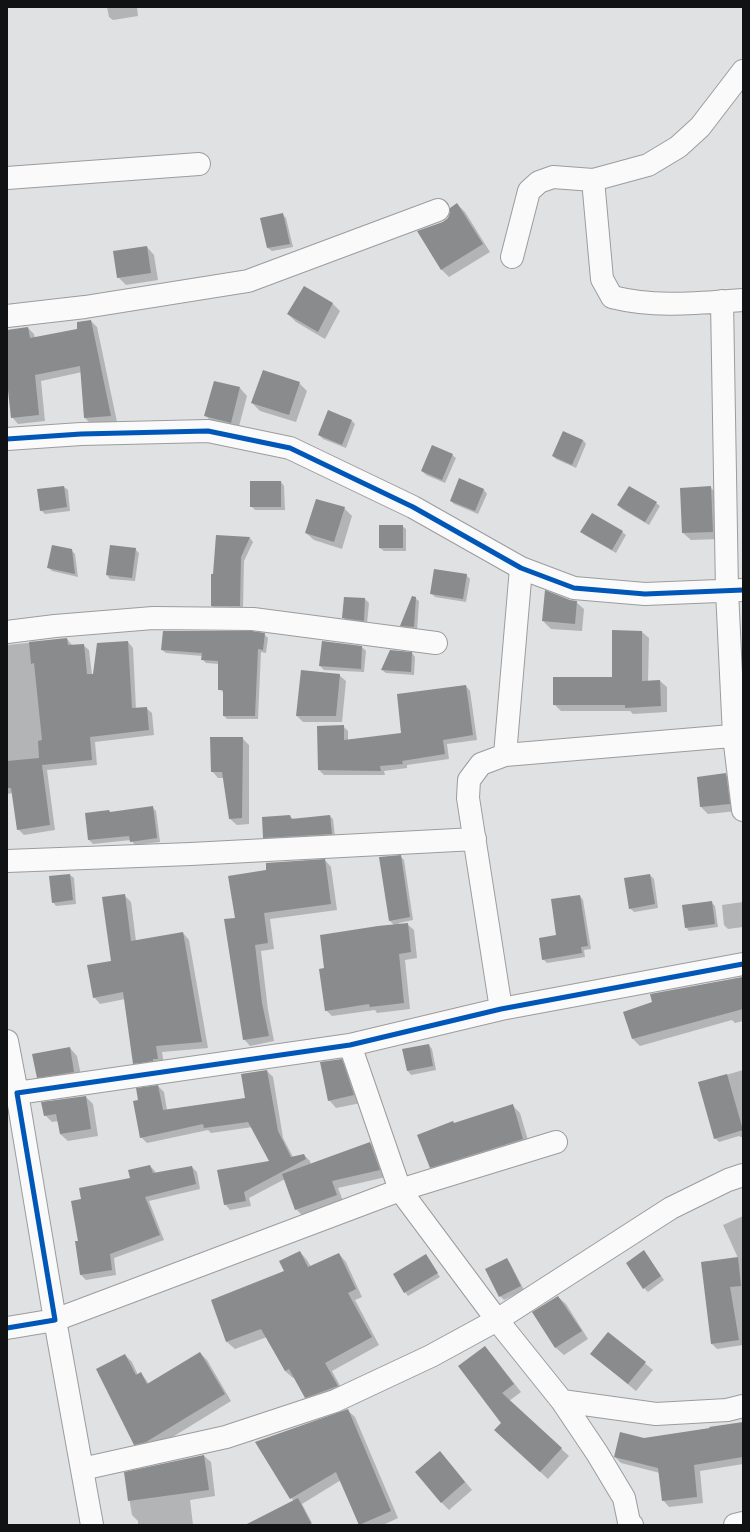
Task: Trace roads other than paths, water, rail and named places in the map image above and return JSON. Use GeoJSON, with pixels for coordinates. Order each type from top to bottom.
{"type":"FeatureCollection","features":[{"type":"Feature","properties":{"kind":"street"},"geometry":{"type":"LineString","coordinates":[[512,257],[529,191],[539,182],[553,177],[593,180],[648,165],[678,147],[700,128],[743,71]]}},
{"type":"Feature","properties":{"kind":"street"},"geometry":{"type":"LineString","coordinates":[[7,178],[200,164]]}},
{"type":"Feature","properties":{"kind":"street"},"geometry":{"type":"LineString","coordinates":[[593,180],[602,279],[612,297],[630,302],[667,305],[733,301],[735,590],[738,735],[743,810]]}},
{"type":"Feature","properties":{"kind":"street"},"geometry":{"type":"LineString","coordinates":[[7,316],[85,307],[248,281],[438,210]]}},
{"type":"Feature","properties":{"kind":"street"},"geometry":{"type":"LineString","coordinates":[[7,439],[81,434],[208,431],[290,448],[413,507],[521,568],[574,588],[646,594],[735,590]]}},
{"type":"Feature","properties":{"kind":"street"},"geometry":{"type":"LineString","coordinates":[[505,755],[521,568]]}},
{"type":"Feature","properties":{"kind":"street"},"geometry":{"type":"LineString","coordinates":[[7,632],[54,626],[153,618],[253,619],[436,643]]}},
{"type":"Feature","properties":{"kind":"street"},"geometry":{"type":"LineString","coordinates":[[500,1009],[468,798],[469,780],[481,764],[505,755],[738,735]]}},
{"type":"Feature","properties":{"kind":"street"},"geometry":{"type":"LineString","coordinates":[[7,860],[191,854],[475,839]]}},
{"type":"Feature","properties":{"kind":"street"},"geometry":{"type":"LineString","coordinates":[[12,1093],[350,1045],[500,1009],[743,964]]}},
{"type":"Feature","properties":{"kind":"street"},"geometry":{"type":"LineString","coordinates":[[7,1041],[12,1093],[92,1525]]}},
{"type":"Feature","properties":{"kind":"street"},"geometry":{"type":"LineString","coordinates":[[350,1045],[400,1190],[497,1320],[562,1401],[597,1453],[624,1498],[629,1522],[632,1525]]}},
{"type":"Feature","properties":{"kind":"street"},"geometry":{"type":"LineString","coordinates":[[7,1328],[55,1320],[400,1190],[556,1142]]}},
{"type":"Feature","properties":{"kind":"street"},"geometry":{"type":"LineString","coordinates":[[82,1469],[226,1436],[335,1401],[431,1356],[497,1320],[671,1208],[728,1180],[743,1175]]}},
{"type":"Feature","properties":{"kind":"street"},"geometry":{"type":"LineString","coordinates":[[562,1401],[656,1414],[727,1410],[743,1406]]}},
{"type":"Feature","properties":{"kind":"street"},"geometry":{"type":"LineString","coordinates":[[735,1525],[743,1522]]}}]}
